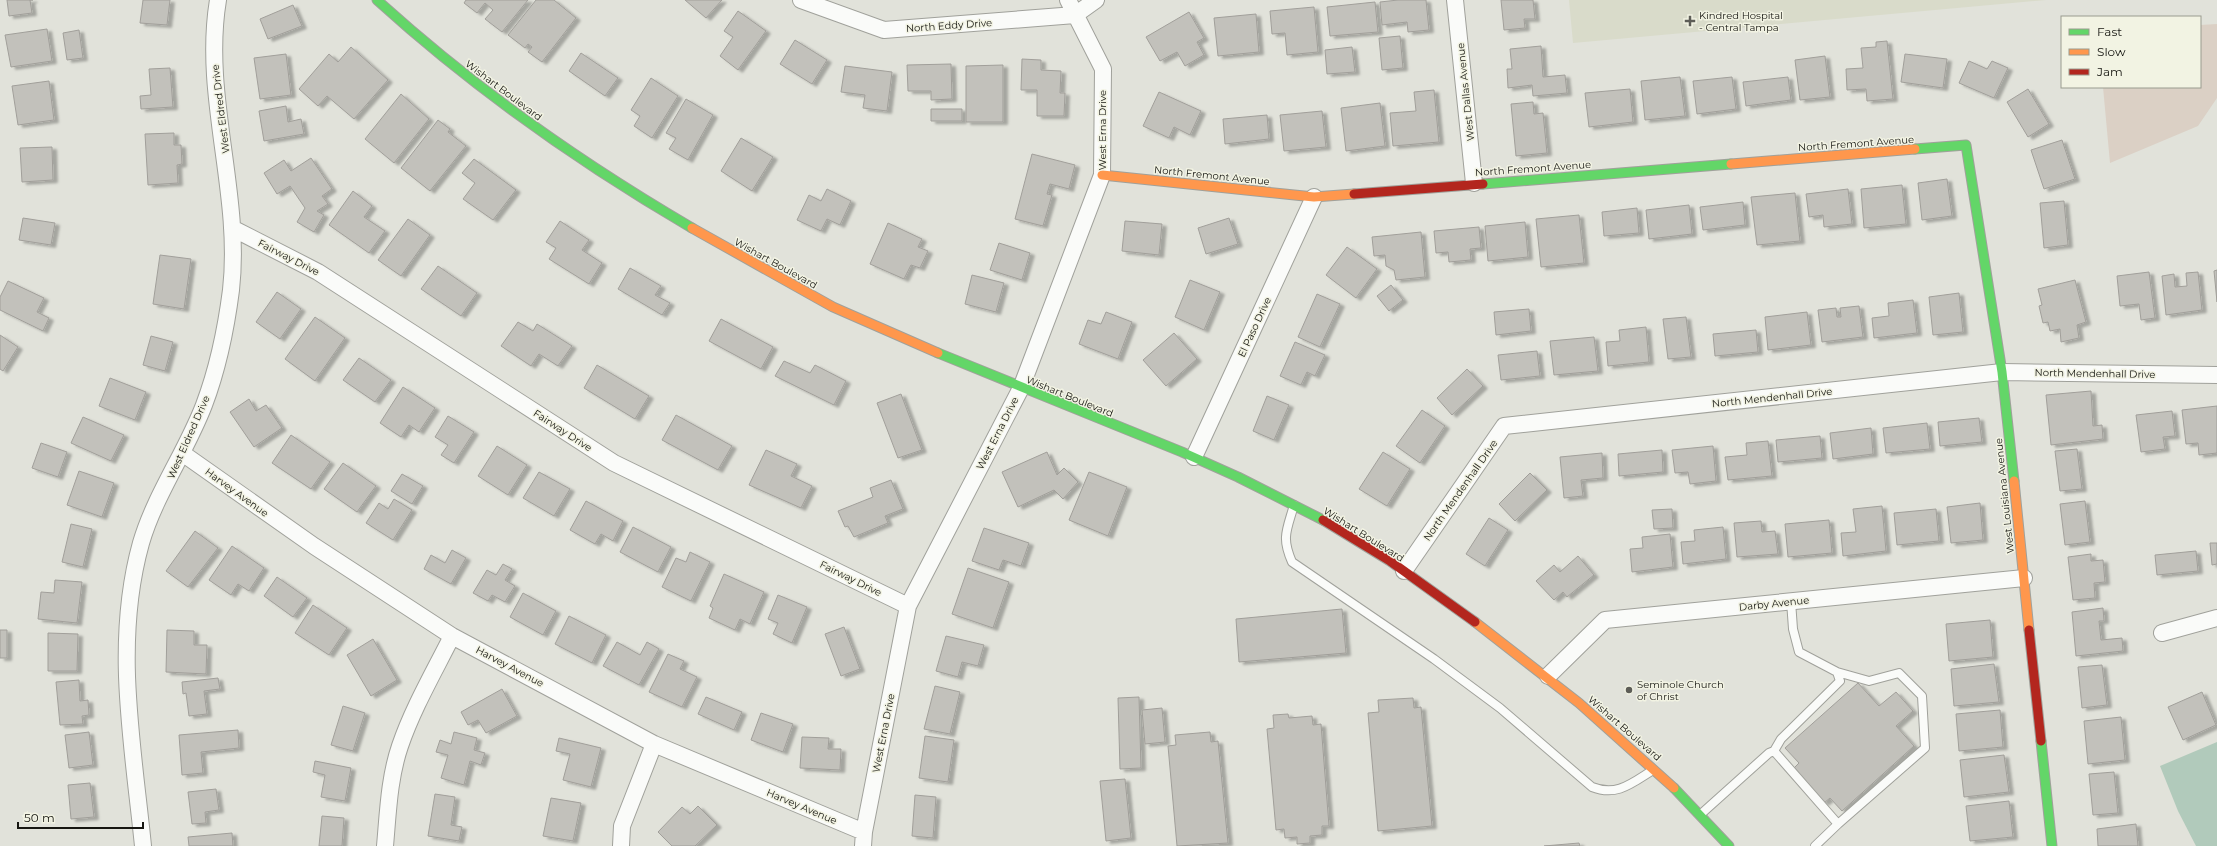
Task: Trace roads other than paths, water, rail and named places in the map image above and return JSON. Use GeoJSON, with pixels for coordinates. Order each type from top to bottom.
{"type":"FeatureCollection","features":[{"type":"Feature","properties":{"kind":"street","name":"West Eldred Drive"},"geometry":{"type":"LineString","coordinates":[[143,846],[126,666],[128,610],[135,566],[150,519],[204,406],[220,350],[231,289],[232,228],[213,45],[218,0]]}},
{"type":"Feature","properties":{"kind":"street","name":"Wishart Boulevard"},"geometry":{"type":"LineString","coordinates":[[377,0],[412,34],[500,102],[590,166],[677,221],[843,312],[1021,388],[1194,457],[1294,504],[1355,538],[1404,571],[1548,676],[1656,769],[1729,846]]}},
{"type":"Feature","properties":{"kind":"street","name":"North Eddy Drive"},"geometry":{"type":"LineString","coordinates":[[801,0],[884,30],[1075,15]]}},
{"type":"Feature","properties":{"kind":"street","name":"West Erna Drive"},"geometry":{"type":"LineString","coordinates":[[864,839],[908,606],[1021,388],[1102,175],[1103,69],[1068,0]]}},
{"type":"Feature","properties":{"kind":"street"},"geometry":{"type":"LineString","coordinates":[[1075,15],[1096,0]]}},
{"type":"Feature","properties":{"kind":"street","name":"West Dallas Avenue"},"geometry":{"type":"LineString","coordinates":[[1455,0],[1474,183]]}},
{"type":"Feature","properties":{"kind":"street","name":"North Fremont Avenue"},"geometry":{"type":"LineString","coordinates":[[1102,175],[1314,197],[1474,183],[1966,145]]}},
{"type":"Feature","properties":{"kind":"street","name":"West Louisiana Avenue"},"geometry":{"type":"LineString","coordinates":[[1966,145],[2002,372],[2052,846]]}},
{"type":"Feature","properties":{"kind":"street","name":"El Paso Drive"},"geometry":{"type":"LineString","coordinates":[[1194,457],[1314,197]]}},
{"type":"Feature","properties":{"kind":"street","name":"Fairway Drive"},"geometry":{"type":"LineString","coordinates":[[232,228],[318,272],[614,463],[908,606]]}},
{"type":"Feature","properties":{"kind":"street","name":"North Mendenhall Drive"},"geometry":{"type":"LineString","coordinates":[[1404,571],[1504,426],[2002,372],[2217,375]]}},
{"type":"Feature","properties":{"kind":"street","name":"Harvey Avenue"},"geometry":{"type":"LineString","coordinates":[[182,452],[314,546],[452,636],[654,744],[864,839]]}},
{"type":"Feature","properties":{"kind":"street","name":"Darby Avenue"},"geometry":{"type":"LineString","coordinates":[[1548,676],[1605,620],[2024,578]]}},
{"type":"Feature","properties":{"kind":"street"},"geometry":{"type":"LineString","coordinates":[[2162,633],[2217,618]]}},
{"type":"Feature","properties":{"kind":"street"},"geometry":{"type":"LineString","coordinates":[[385,846],[389,793],[399,748],[413,713],[452,636]]}},
{"type":"Feature","properties":{"kind":"street"},"geometry":{"type":"LineString","coordinates":[[620,846],[622,826],[654,744]]}},
{"type":"Feature","properties":{"kind":"lane"},"geometry":{"type":"LineString","coordinates":[[1294,504],[1285,534],[1286,547],[1292,562],[1434,659],[1494,704],[1592,787],[1601,791],[1620,790],[1656,769]]}},
{"type":"Feature","properties":{"kind":"lane"},"geometry":{"type":"LineString","coordinates":[[1791,602],[1793,629],[1799,652],[1837,672],[1869,681],[1899,672],[1922,696],[1925,748],[1815,846]]}},
{"type":"Feature","properties":{"kind":"lane"},"geometry":{"type":"LineString","coordinates":[[1700,815],[1769,753],[1774,751],[1781,739],[1840,681],[1837,672]]}},
{"type":"Feature","properties":{"kind":"lane"},"geometry":{"type":"LineString","coordinates":[[1774,751],[1838,824]]}},
{"type":"Feature","properties":{"kind":"place","name":"Kindred Hospital - Central Tampa"},"geometry":{"type":"Point","coordinates":[1690,21]}},
{"type":"Feature","properties":{"kind":"place","name":"Seminole Church of Christ"},"geometry":{"type":"Point","coordinates":[1629,690]}}]}
